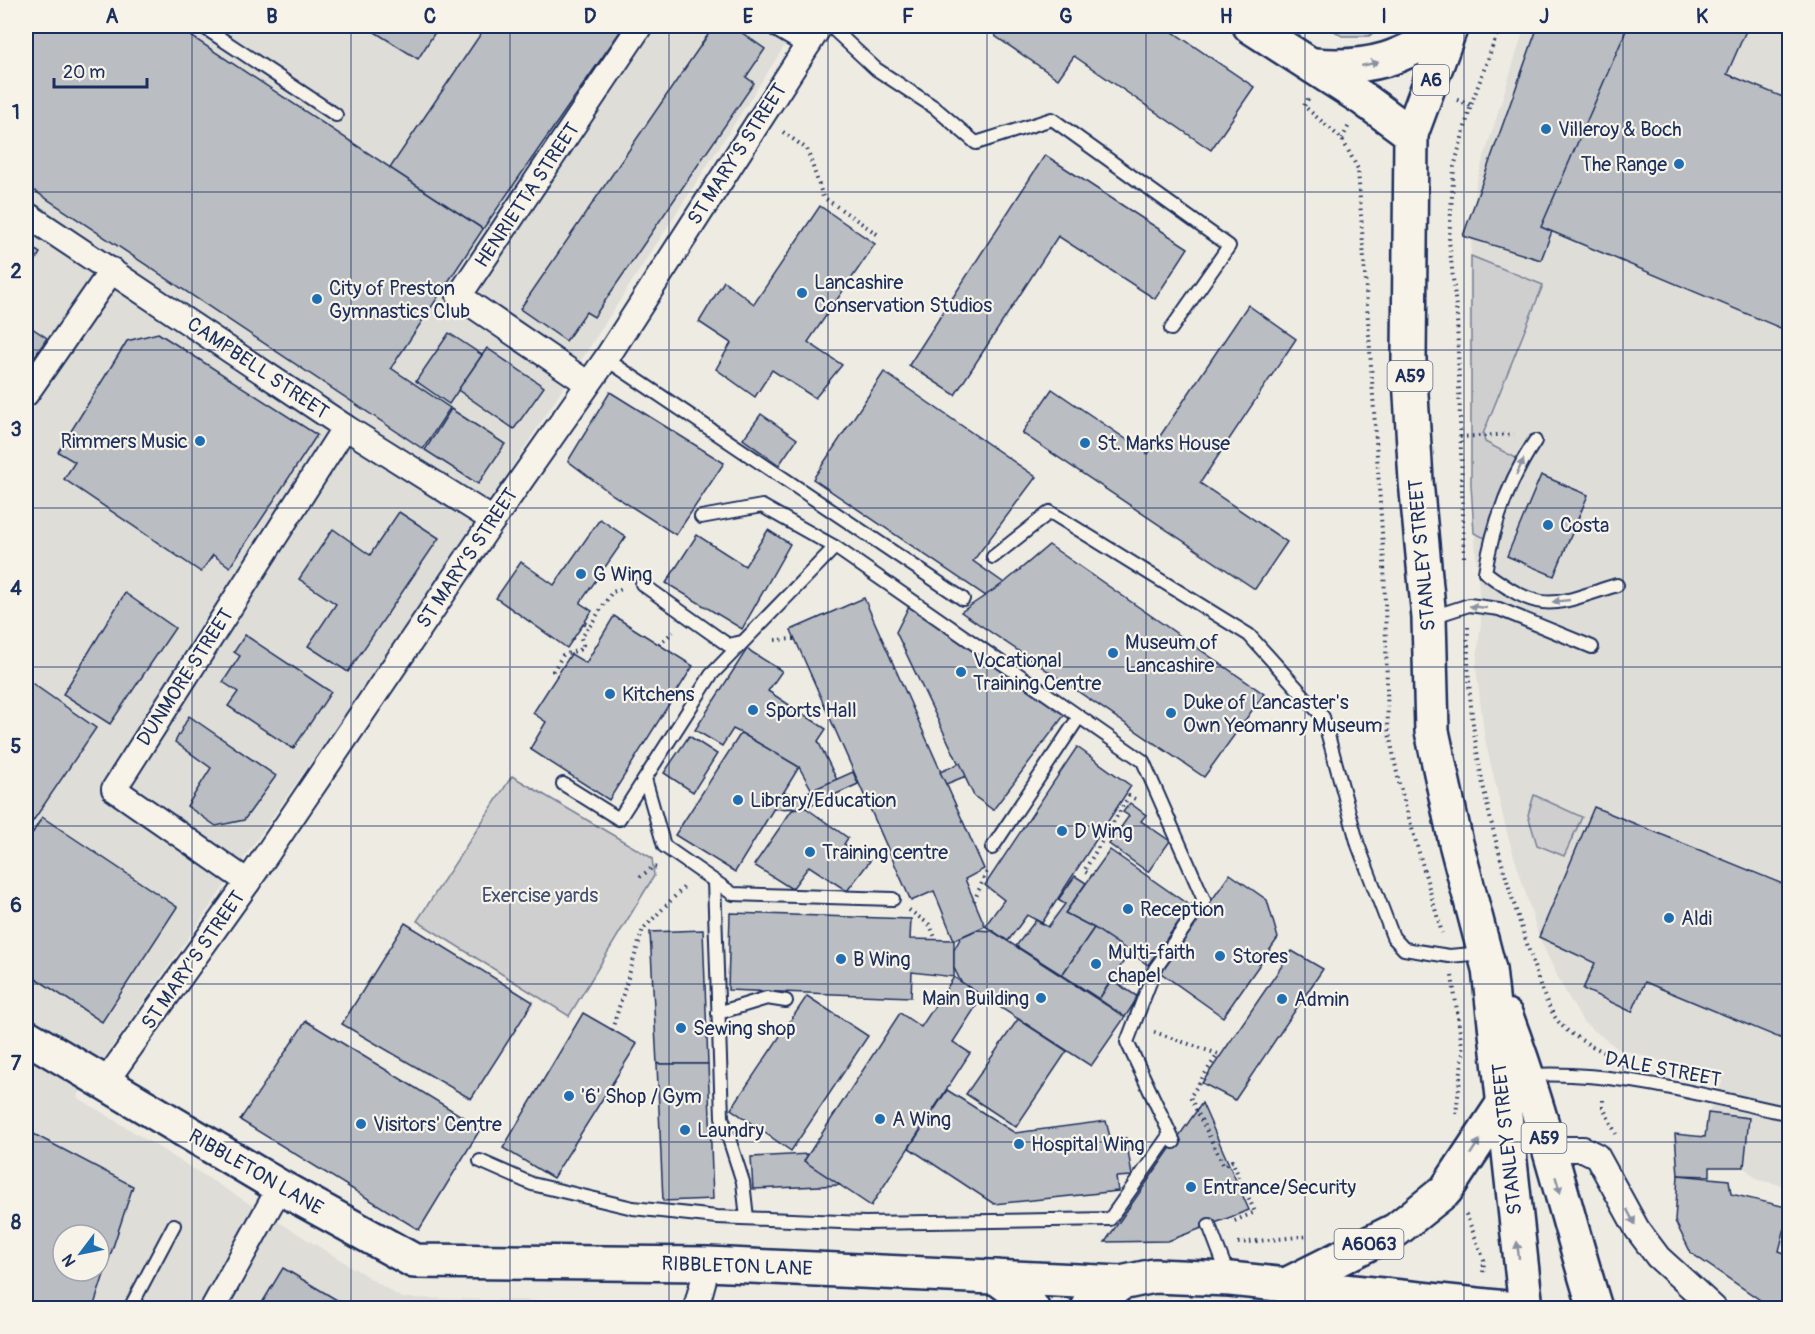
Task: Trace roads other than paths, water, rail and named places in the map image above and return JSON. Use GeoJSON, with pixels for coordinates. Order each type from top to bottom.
{"type":"FeatureCollection","features":[{"type":"Feature","properties":{"kind":"main road"},"geometry":{"type":"LineString","coordinates":[[1250,26],[1318,69],[1411,134]]}},
{"type":"Feature","properties":{"kind":"main road"},"geometry":{"type":"LineString","coordinates":[[1318,69],[1372,64],[1418,47],[1451,26]]}},
{"type":"Feature","properties":{"kind":"main road","name":"A6"},"geometry":{"type":"LineString","coordinates":[[1411,134],[1451,26]]}},
{"type":"Feature","properties":{"kind":"main road","name":"STANLEY STREET"},"geometry":{"type":"LineString","coordinates":[[1411,134],[1410,360],[1416,481],[1429,618],[1432,731],[1456,843],[1487,961],[1528,1075],[1547,1149],[1595,1308]]}},
{"type":"Feature","properties":{"kind":"main road","name":"STANLEY STREET"},"geometry":{"type":"LineString","coordinates":[[1487,961],[1526,1308]]}},
{"type":"Feature","properties":{"kind":"main road","name":"RIBBLETON LANE"},"geometry":{"type":"LineString","coordinates":[[26,1035],[280,1187],[414,1261],[708,1264],[1121,1283],[1154,1276],[1230,1279],[1506,1308]]}},
{"type":"Feature","properties":{"kind":"main road","name":"A6063"},"geometry":{"type":"LineString","coordinates":[[1284,1286],[1396,1230],[1446,1190],[1503,1104]]}},
{"type":"Feature","properties":{"kind":"main road"},"geometry":{"type":"LineString","coordinates":[[996,1277],[1023,1297],[1032,1308]]}},
{"type":"Feature","properties":{"kind":"main road"},"geometry":{"type":"LineString","coordinates":[[1088,1308],[1121,1283]]}},
{"type":"Feature","properties":{"kind":"main road"},"geometry":{"type":"LineString","coordinates":[[1323,1290],[1353,1308]]}},
{"type":"Feature","properties":{"kind":"street","name":"HENRIETTA STREET"},"geometry":{"type":"LineString","coordinates":[[587,383],[459,296],[640,26]]}},
{"type":"Feature","properties":{"kind":"street"},"geometry":{"type":"LineString","coordinates":[[780,26],[814,34]]}},
{"type":"Feature","properties":{"kind":"street","name":"ST MARY'S STREET"},"geometry":{"type":"LineString","coordinates":[[105,1084],[248,882],[493,520],[606,359],[814,34]]}},
{"type":"Feature","properties":{"kind":"street","name":"CAMPBELL STREET"},"geometry":{"type":"LineString","coordinates":[[26,214],[345,427],[493,520]]}},
{"type":"Feature","properties":{"kind":"street"},"geometry":{"type":"LineString","coordinates":[[26,394],[112,270]]}},
{"type":"Feature","properties":{"kind":"street","name":"DUNMORE STREET"},"geometry":{"type":"LineString","coordinates":[[248,882],[114,789],[345,427]]}},
{"type":"Feature","properties":{"kind":"street"},"geometry":{"type":"LineString","coordinates":[[1547,1149],[1583,1149],[1597,1156],[1637,1228],[1658,1257],[1714,1308]]}},
{"type":"Feature","properties":{"kind":"street"},"geometry":{"type":"LineString","coordinates":[[213,1308],[280,1187]]}},
{"type":"Feature","properties":{"kind":"street"},"geometry":{"type":"LineString","coordinates":[[696,1308],[708,1264]]}},
{"type":"Feature","properties":{"kind":"lane"},"geometry":{"type":"LineString","coordinates":[[202,26],[336,115]]}},
{"type":"Feature","properties":{"kind":"lane"},"geometry":{"type":"LineString","coordinates":[[831,26],[876,69],[934,107],[976,144],[1052,118],[1229,246],[1171,329]]}},
{"type":"Feature","properties":{"kind":"lane"},"geometry":{"type":"LineString","coordinates":[[606,359],[963,599]]}},
{"type":"Feature","properties":{"kind":"lane"},"geometry":{"type":"LineString","coordinates":[[1534,441],[1503,505],[1490,540],[1485,572],[1514,593],[1542,603],[1576,600],[1617,585]]}},
{"type":"Feature","properties":{"kind":"lane"},"geometry":{"type":"LineString","coordinates":[[480,1161],[532,1184],[633,1208],[747,1218],[865,1222],[1110,1219],[1172,1138],[1127,1042],[1155,969],[1204,900],[1143,761],[835,547],[762,506],[701,517]]}},
{"type":"Feature","properties":{"kind":"lane"},"geometry":{"type":"LineString","coordinates":[[993,556],[1050,513],[1249,634],[1323,717],[1358,845],[1393,937],[1404,949],[1487,961]]}},
{"type":"Feature","properties":{"kind":"lane"},"geometry":{"type":"LineString","coordinates":[[562,784],[619,819],[711,675],[835,547]]}},
{"type":"Feature","properties":{"kind":"lane"},"geometry":{"type":"LineString","coordinates":[[642,584],[728,645],[743,642]]}},
{"type":"Feature","properties":{"kind":"lane"},"geometry":{"type":"LineString","coordinates":[[1429,618],[1469,605],[1499,609],[1592,647]]}},
{"type":"Feature","properties":{"kind":"lane"},"geometry":{"type":"LineString","coordinates":[[992,848],[1079,717]]}},
{"type":"Feature","properties":{"kind":"lane"},"geometry":{"type":"LineString","coordinates":[[645,779],[664,846],[733,894],[893,899]]}},
{"type":"Feature","properties":{"kind":"lane"},"geometry":{"type":"LineString","coordinates":[[714,881],[722,1117],[743,1182],[747,1218]]}},
{"type":"Feature","properties":{"kind":"lane"},"geometry":{"type":"LineString","coordinates":[[718,1013],[767,998],[786,1001]]}},
{"type":"Feature","properties":{"kind":"lane","name":"DALE STREET"},"geometry":{"type":"LineString","coordinates":[[1528,1075],[1571,1073],[1604,1076],[1790,1114]]}},
{"type":"Feature","properties":{"kind":"lane"},"geometry":{"type":"LineString","coordinates":[[130,1308],[174,1225]]}},
{"type":"Feature","properties":{"kind":"lane"},"geometry":{"type":"LineString","coordinates":[[1210,1228],[1230,1279]]}},
{"type":"Feature","properties":{"kind":"place","name":"Villeroy & Boch"},"geometry":{"type":"Point","coordinates":[1546,129]}},
{"type":"Feature","properties":{"kind":"place","name":"The Range"},"geometry":{"type":"Point","coordinates":[1679,164]}},
{"type":"Feature","properties":{"kind":"place","name":"Lancashire Conservation Studios"},"geometry":{"type":"Point","coordinates":[802,293]}},
{"type":"Feature","properties":{"kind":"place","name":"City of Preston Gymnastics Club"},"geometry":{"type":"Point","coordinates":[317,299]}},
{"type":"Feature","properties":{"kind":"place","name":"Rimmers Music"},"geometry":{"type":"Point","coordinates":[200,441]}},
{"type":"Feature","properties":{"kind":"place","name":"St. Marks House"},"geometry":{"type":"Point","coordinates":[1085,443]}},
{"type":"Feature","properties":{"kind":"place","name":"Costa"},"geometry":{"type":"Point","coordinates":[1548,525]}},
{"type":"Feature","properties":{"kind":"place","name":"G Wing"},"geometry":{"type":"Point","coordinates":[581,574]}},
{"type":"Feature","properties":{"kind":"place","name":"Museum of Lancashire"},"geometry":{"type":"Point","coordinates":[1113,653]}},
{"type":"Feature","properties":{"kind":"place","name":"Vocational Training Centre"},"geometry":{"type":"Point","coordinates":[961,672]}},
{"type":"Feature","properties":{"kind":"place","name":"Kitchens"},"geometry":{"type":"Point","coordinates":[610,694]}},
{"type":"Feature","properties":{"kind":"place","name":"Sports Hall"},"geometry":{"type":"Point","coordinates":[753,710]}},
{"type":"Feature","properties":{"kind":"place","name":"Duke of Lancaster's Own Yeomanry Museum"},"geometry":{"type":"Point","coordinates":[1171,713]}},
{"type":"Feature","properties":{"kind":"place","name":"Library/Education"},"geometry":{"type":"Point","coordinates":[738,800]}},
{"type":"Feature","properties":{"kind":"place","name":"D Wing"},"geometry":{"type":"Point","coordinates":[1062,831]}},
{"type":"Feature","properties":{"kind":"place","name":"Training centre"},"geometry":{"type":"Point","coordinates":[810,852]}},
{"type":"Feature","properties":{"kind":"place","name":"Reception"},"geometry":{"type":"Point","coordinates":[1128,909]}},
{"type":"Feature","properties":{"kind":"place","name":"Aldi"},"geometry":{"type":"Point","coordinates":[1669,918]}},
{"type":"Feature","properties":{"kind":"place","name":"Stores"},"geometry":{"type":"Point","coordinates":[1220,956]}},
{"type":"Feature","properties":{"kind":"place","name":"B Wing"},"geometry":{"type":"Point","coordinates":[841,959]}},
{"type":"Feature","properties":{"kind":"place","name":"Multi-faith chapel"},"geometry":{"type":"Point","coordinates":[1096,964]}},
{"type":"Feature","properties":{"kind":"place","name":"Main Building"},"geometry":{"type":"Point","coordinates":[1041,998]}},
{"type":"Feature","properties":{"kind":"place","name":"Admin"},"geometry":{"type":"Point","coordinates":[1282,999]}},
{"type":"Feature","properties":{"kind":"place","name":"Sewing shop"},"geometry":{"type":"Point","coordinates":[681,1028]}},
{"type":"Feature","properties":{"kind":"place","name":"'6' Shop / Gym"},"geometry":{"type":"Point","coordinates":[569,1096]}},
{"type":"Feature","properties":{"kind":"place","name":"A Wing"},"geometry":{"type":"Point","coordinates":[880,1119]}},
{"type":"Feature","properties":{"kind":"place","name":"Visitors' Centre"},"geometry":{"type":"Point","coordinates":[361,1124]}},
{"type":"Feature","properties":{"kind":"place","name":"Laundry"},"geometry":{"type":"Point","coordinates":[685,1130]}},
{"type":"Feature","properties":{"kind":"place","name":"Hospital Wing"},"geometry":{"type":"Point","coordinates":[1019,1144]}},
{"type":"Feature","properties":{"kind":"place","name":"Entrance/Security"},"geometry":{"type":"Point","coordinates":[1191,1187]}},
{"type":"Feature","properties":{"kind":"park label","name":"Exercise yards"},"geometry":{"type":"Point","coordinates":[540,895]}}]}
